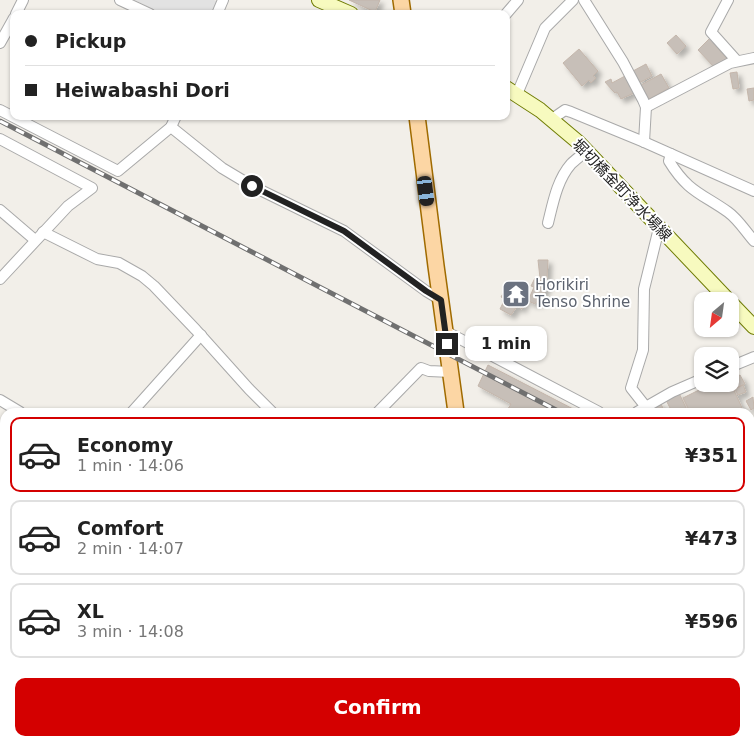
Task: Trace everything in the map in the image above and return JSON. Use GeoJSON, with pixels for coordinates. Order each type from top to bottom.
{"type":"FeatureCollection","features":[{"type":"Feature","properties":{"kind":"main road"},"geometry":{"type":"LineString","coordinates":[[418,120],[456,408]]}},
{"type":"Feature","properties":{"kind":"street"},"geometry":{"type":"LineString","coordinates":[[120,0],[141,10]]}},
{"type":"Feature","properties":{"kind":"street"},"geometry":{"type":"LineString","coordinates":[[319,0],[341,10]]}},
{"type":"Feature","properties":{"kind":"street"},"geometry":{"type":"LineString","coordinates":[[509,10],[518,0]]}},
{"type":"Feature","properties":{"kind":"street"},"geometry":{"type":"LineString","coordinates":[[511,91],[545,28],[573,0]]}},
{"type":"Feature","properties":{"kind":"street"},"geometry":{"type":"LineString","coordinates":[[584,0],[623,62],[646,107],[644,142]]}},
{"type":"Feature","properties":{"kind":"street"},"geometry":{"type":"LineString","coordinates":[[728,0],[711,32],[737,61]]}},
{"type":"Feature","properties":{"kind":"street"},"geometry":{"type":"LineString","coordinates":[[0,43],[7,28]]}},
{"type":"Feature","properties":{"kind":"street"},"geometry":{"type":"LineString","coordinates":[[646,107],[730,64],[754,58]]}},
{"type":"Feature","properties":{"kind":"street","name":"堀切橋金町浄水場線"},"geometry":{"type":"LineString","coordinates":[[511,91],[552,119],[586,151],[720,292]]}},
{"type":"Feature","properties":{"kind":"street"},"geometry":{"type":"LineString","coordinates":[[552,119],[565,110],[644,142],[754,191]]}},
{"type":"Feature","properties":{"kind":"street"},"geometry":{"type":"LineString","coordinates":[[19,120],[118,171],[172,120],[222,168],[252,186],[344,231],[441,300]]}},
{"type":"Feature","properties":{"kind":"street"},"geometry":{"type":"LineString","coordinates":[[0,139],[92,188],[68,206],[0,279]]}},
{"type":"Feature","properties":{"kind":"street"},"geometry":{"type":"LineString","coordinates":[[548,223],[555,195],[565,174],[571,164],[586,151]]}},
{"type":"Feature","properties":{"kind":"street"},"geometry":{"type":"LineString","coordinates":[[671,154],[669,161],[687,185],[729,213],[754,241]]}},
{"type":"Feature","properties":{"kind":"street"},"geometry":{"type":"LineString","coordinates":[[0,210],[39,236],[97,259],[119,263],[137,273],[154,286],[268,408]]}},
{"type":"Feature","properties":{"kind":"street"},"geometry":{"type":"LineString","coordinates":[[659,228],[644,289],[642,350],[631,388],[646,407],[672,392],[694,382]]}},
{"type":"Feature","properties":{"kind":"street","name":"堀切橋金町浄水場線"},"geometry":{"type":"LineString","coordinates":[[739,311],[754,327]]}},
{"type":"Feature","properties":{"kind":"street"},"geometry":{"type":"LineString","coordinates":[[445,331],[591,408]]}},
{"type":"Feature","properties":{"kind":"street"},"geometry":{"type":"LineString","coordinates":[[136,408],[201,335]]}},
{"type":"Feature","properties":{"kind":"street"},"geometry":{"type":"LineString","coordinates":[[739,363],[754,357]]}},
{"type":"Feature","properties":{"kind":"street"},"geometry":{"type":"LineString","coordinates":[[382,408],[421,368],[429,371],[451,372]]}},
{"type":"Feature","properties":{"kind":"street"},"geometry":{"type":"LineString","coordinates":[[0,400],[13,408]]}},
{"type":"Feature","properties":{"kind":"shaded area"},"geometry":{"type":"Polygon","coordinates":[[[134,0],[214,0],[218,2],[215,10],[155,10],[134,0]]]}},
{"type":"Feature","properties":{"kind":"building"},"geometry":{"type":"Polygon","coordinates":[[[349,0],[380,0],[376,10],[371,10],[349,0]]]}},
{"type":"Feature","properties":{"kind":"building"},"geometry":{"type":"Polygon","coordinates":[[[676,35],[686,46],[677,54],[667,43],[676,35]]]}},
{"type":"Feature","properties":{"kind":"building"},"geometry":{"type":"Polygon","coordinates":[[[710,38],[727,59],[713,66],[698,50],[710,38]]]}},
{"type":"Feature","properties":{"kind":"building"},"geometry":{"type":"Polygon","coordinates":[[[579,49],[598,71],[593,76],[596,78],[591,83],[589,80],[582,86],[563,63],[579,49]]]}},
{"type":"Feature","properties":{"kind":"building"},"geometry":{"type":"Polygon","coordinates":[[[646,64],[652,76],[639,83],[633,71],[646,64]]]}},
{"type":"Feature","properties":{"kind":"building"},"geometry":{"type":"Polygon","coordinates":[[[737,72],[739,88],[733,89],[730,73],[737,72]]]}},
{"type":"Feature","properties":{"kind":"building"},"geometry":{"type":"Polygon","coordinates":[[[661,74],[669,88],[649,99],[641,85],[661,74]]]}},
{"type":"Feature","properties":{"kind":"building"},"geometry":{"type":"Polygon","coordinates":[[[625,76],[634,93],[621,99],[617,92],[615,93],[605,82],[611,79],[612,83],[625,76]]]}},
{"type":"Feature","properties":{"kind":"building"},"geometry":{"type":"Polygon","coordinates":[[[754,88],[754,100],[749,101],[747,89],[754,88]]]}},
{"type":"Feature","properties":{"kind":"building"},"geometry":{"type":"Polygon","coordinates":[[[538,260],[548,260],[547,278],[540,278],[538,260]]]}},
{"type":"Feature","properties":{"kind":"building"},"geometry":{"type":"Polygon","coordinates":[[[535,278],[548,283],[540,303],[536,302],[535,304],[528,301],[534,287],[531,286],[535,278]]]}},
{"type":"Feature","properties":{"kind":"building"},"geometry":{"type":"Polygon","coordinates":[[[512,283],[528,294],[522,309],[517,306],[511,315],[500,309],[505,299],[501,297],[505,290],[507,292],[512,283]]]}},
{"type":"Feature","properties":{"kind":"building"},"geometry":{"type":"Polygon","coordinates":[[[488,365],[571,408],[508,408],[511,404],[478,386],[488,365]]]}},
{"type":"Feature","properties":{"kind":"building"},"geometry":{"type":"Polygon","coordinates":[[[739,376],[745,384],[739,387],[739,376]]]}},
{"type":"Feature","properties":{"kind":"building"},"geometry":{"type":"Polygon","coordinates":[[[743,385],[746,392],[738,395],[736,392],[739,392],[739,387],[743,385]]]}},
{"type":"Feature","properties":{"kind":"building"},"geometry":{"type":"Polygon","coordinates":[[[695,392],[735,392],[742,408],[688,408],[683,398],[695,392]]]}},
{"type":"Feature","properties":{"kind":"building"},"geometry":{"type":"Polygon","coordinates":[[[679,393],[686,408],[670,408],[666,400],[679,393]]]}},
{"type":"Feature","properties":{"kind":"building"},"geometry":{"type":"Polygon","coordinates":[[[753,397],[754,408],[750,408],[746,401],[753,397]]]}},
{"type":"Feature","properties":{"kind":"building"},"geometry":{"type":"Polygon","coordinates":[[[660,402],[663,408],[652,408],[660,402]]]}},
{"type":"Feature","properties":{"kind":"railway"},"geometry":{"type":"LineString","coordinates":[[0,121],[552,408]]}},
{"type":"Feature","properties":{"kind":"place","name":"Horikiri Tenso Shrine"},"geometry":{"type":"Point","coordinates":[516,294]}},
{"type":"Feature","properties":{"kind":"route"},"geometry":{"type":"LineString","coordinates":[[252,186],[344,231],[441,300],[447,344]]}}]}
